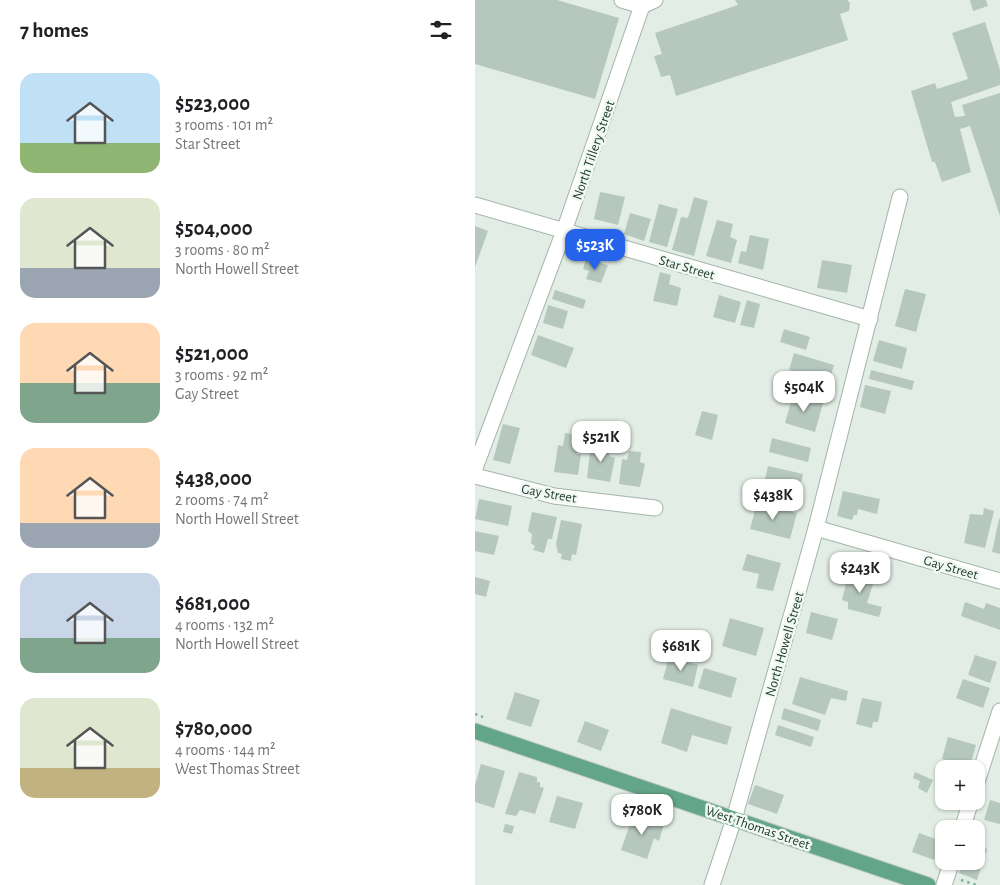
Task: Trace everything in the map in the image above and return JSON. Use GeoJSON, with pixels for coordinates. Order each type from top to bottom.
{"type":"FeatureCollection","features":[{"type":"Feature","properties":{"kind":"main road","name":"West Thomas Street"},"geometry":{"type":"LineString","coordinates":[[475,731],[928,885]]}},
{"type":"Feature","properties":{"kind":"street"},"geometry":{"type":"LineString","coordinates":[[622,0],[647,2]]}},
{"type":"Feature","properties":{"kind":"street","name":"North Tillery Street"},"geometry":{"type":"LineString","coordinates":[[475,468],[565,232],[647,2]]}},
{"type":"Feature","properties":{"kind":"street","name":"North Howell Street"},"geometry":{"type":"LineString","coordinates":[[711,885],[734,819],[816,528],[900,197]]}},
{"type":"Feature","properties":{"kind":"street","name":"Star Street"},"geometry":{"type":"LineString","coordinates":[[475,205],[870,320]]}},
{"type":"Feature","properties":{"kind":"street","name":"Gay Street"},"geometry":{"type":"LineString","coordinates":[[475,476],[554,496],[655,508]]}},
{"type":"Feature","properties":{"kind":"street","name":"Gay Street"},"geometry":{"type":"LineString","coordinates":[[816,528],[1000,581]]}},
{"type":"Feature","properties":{"kind":"street"},"geometry":{"type":"LineString","coordinates":[[984,760],[1000,711]]}},
{"type":"Feature","properties":{"kind":"street"},"geometry":{"type":"LineString","coordinates":[[944,885],[949,870]]}},
{"type":"Feature","properties":{"kind":"building"},"geometry":{"type":"Polygon","coordinates":[[[475,0],[557,0],[619,18],[595,99],[475,64],[475,0]]]}},
{"type":"Feature","properties":{"kind":"building"},"geometry":{"type":"Polygon","coordinates":[[[735,0],[847,0],[850,3],[849,11],[840,14],[848,40],[676,96],[670,75],[661,77],[654,56],[662,54],[655,33],[738,5],[735,0]]]}},
{"type":"Feature","properties":{"kind":"building"},"geometry":{"type":"Polygon","coordinates":[[[970,0],[986,0],[988,6],[973,11],[970,0]]]}},
{"type":"Feature","properties":{"kind":"building"},"geometry":{"type":"Polygon","coordinates":[[[985,22],[1000,70],[1000,85],[951,102],[955,117],[965,116],[962,105],[1000,93],[1000,216],[970,126],[960,129],[971,172],[942,182],[935,162],[932,162],[911,91],[935,83],[937,89],[968,79],[952,33],[985,22]]]}},
{"type":"Feature","properties":{"kind":"building"},"geometry":{"type":"Polygon","coordinates":[[[600,192],[625,197],[618,225],[594,219],[600,192]]]}},
{"type":"Feature","properties":{"kind":"building"},"geometry":{"type":"Polygon","coordinates":[[[694,197],[708,201],[694,256],[672,250],[681,217],[688,218],[694,197]]]}},
{"type":"Feature","properties":{"kind":"building"},"geometry":{"type":"Polygon","coordinates":[[[659,204],[678,209],[667,247],[649,242],[659,204]]]}},
{"type":"Feature","properties":{"kind":"building"},"geometry":{"type":"Polygon","coordinates":[[[630,213],[651,219],[644,241],[624,234],[630,213]]]}},
{"type":"Feature","properties":{"kind":"building"},"geometry":{"type":"Polygon","coordinates":[[[717,220],[733,224],[730,237],[737,240],[731,263],[706,256],[717,220]]]}},
{"type":"Feature","properties":{"kind":"building"},"geometry":{"type":"Polygon","coordinates":[[[475,226],[488,231],[475,267],[475,226]]]}},
{"type":"Feature","properties":{"kind":"building"},"geometry":{"type":"Polygon","coordinates":[[[750,235],[769,239],[763,270],[738,263],[741,251],[746,252],[750,235]]]}},
{"type":"Feature","properties":{"kind":"building"},"geometry":{"type":"Polygon","coordinates":[[[586,259],[608,265],[601,283],[586,279],[589,271],[583,269],[586,259]]]}},
{"type":"Feature","properties":{"kind":"building"},"geometry":{"type":"Polygon","coordinates":[[[822,260],[852,265],[847,293],[817,288],[822,260]]]}},
{"type":"Feature","properties":{"kind":"building"},"geometry":{"type":"Polygon","coordinates":[[[660,272],[671,275],[669,284],[681,288],[677,306],[653,301],[660,272]]]}},
{"type":"Feature","properties":{"kind":"building"},"geometry":{"type":"Polygon","coordinates":[[[905,289],[926,294],[916,332],[895,326],[905,289]]]}},
{"type":"Feature","properties":{"kind":"building"},"geometry":{"type":"Polygon","coordinates":[[[555,290],[586,300],[583,309],[552,299],[555,290]]]}},
{"type":"Feature","properties":{"kind":"building"},"geometry":{"type":"Polygon","coordinates":[[[719,295],[741,302],[735,323],[713,317],[719,295]]]}},
{"type":"Feature","properties":{"kind":"building"},"geometry":{"type":"Polygon","coordinates":[[[747,300],[760,304],[754,328],[740,325],[747,300]]]}},
{"type":"Feature","properties":{"kind":"building"},"geometry":{"type":"Polygon","coordinates":[[[548,305],[568,311],[563,329],[543,323],[548,305]]]}},
{"type":"Feature","properties":{"kind":"building"},"geometry":{"type":"Polygon","coordinates":[[[784,329],[810,337],[806,350],[780,342],[784,329]]]}},
{"type":"Feature","properties":{"kind":"building"},"geometry":{"type":"Polygon","coordinates":[[[538,335],[574,348],[566,368],[531,355],[538,335]]]}},
{"type":"Feature","properties":{"kind":"building"},"geometry":{"type":"Polygon","coordinates":[[[879,340],[907,348],[902,369],[873,361],[879,340]]]}},
{"type":"Feature","properties":{"kind":"building"},"geometry":{"type":"Polygon","coordinates":[[[794,353],[834,365],[829,382],[789,370],[794,353]]]}},
{"type":"Feature","properties":{"kind":"building"},"geometry":{"type":"Polygon","coordinates":[[[871,370],[914,381],[912,390],[869,379],[871,370]]]}},
{"type":"Feature","properties":{"kind":"building"},"geometry":{"type":"Polygon","coordinates":[[[865,385],[891,391],[885,414],[860,407],[865,385]]]}},
{"type":"Feature","properties":{"kind":"building"},"geometry":{"type":"Polygon","coordinates":[[[793,395],[823,403],[815,432],[785,423],[793,395]]]}},
{"type":"Feature","properties":{"kind":"building"},"geometry":{"type":"Polygon","coordinates":[[[702,411],[718,415],[712,440],[695,435],[702,411]]]}},
{"type":"Feature","properties":{"kind":"building"},"geometry":{"type":"Polygon","coordinates":[[[503,424],[520,428],[510,464],[493,460],[503,424]]]}},
{"type":"Feature","properties":{"kind":"building"},"geometry":{"type":"Polygon","coordinates":[[[565,433],[579,435],[577,454],[581,454],[578,475],[554,472],[558,445],[563,446],[565,433]]]}},
{"type":"Feature","properties":{"kind":"building"},"geometry":{"type":"Polygon","coordinates":[[[772,438],[811,448],[808,462],[769,452],[772,438]]]}},
{"type":"Feature","properties":{"kind":"building"},"geometry":{"type":"Polygon","coordinates":[[[602,439],[608,441],[611,445],[609,456],[615,458],[610,482],[587,478],[590,452],[594,453],[597,443],[601,443],[602,439]]]}},
{"type":"Feature","properties":{"kind":"building"},"geometry":{"type":"Polygon","coordinates":[[[629,451],[641,452],[640,462],[645,464],[640,487],[619,484],[622,459],[627,460],[629,451]]]}},
{"type":"Feature","properties":{"kind":"building"},"geometry":{"type":"Polygon","coordinates":[[[768,466],[803,474],[800,488],[765,479],[768,466]]]}},
{"type":"Feature","properties":{"kind":"building"},"geometry":{"type":"Polygon","coordinates":[[[843,491],[880,499],[877,514],[858,509],[857,515],[854,515],[852,520],[837,516],[843,491]]]}},
{"type":"Feature","properties":{"kind":"building"},"geometry":{"type":"Polygon","coordinates":[[[479,499],[512,506],[508,526],[475,519],[479,499]]]}},
{"type":"Feature","properties":{"kind":"building"},"geometry":{"type":"Polygon","coordinates":[[[757,503],[797,513],[790,539],[750,529],[757,503]]]}},
{"type":"Feature","properties":{"kind":"building"},"geometry":{"type":"Polygon","coordinates":[[[984,508],[994,511],[985,548],[964,543],[970,514],[983,515],[984,508]]]}},
{"type":"Feature","properties":{"kind":"building"},"geometry":{"type":"Polygon","coordinates":[[[532,512],[557,517],[552,539],[548,539],[544,553],[533,550],[535,546],[531,543],[532,534],[528,531],[532,512]]]}},
{"type":"Feature","properties":{"kind":"building"},"geometry":{"type":"Polygon","coordinates":[[[1000,519],[1000,554],[992,552],[1000,519]]]}},
{"type":"Feature","properties":{"kind":"building"},"geometry":{"type":"Polygon","coordinates":[[[561,520],[582,524],[576,555],[572,554],[571,561],[561,559],[562,554],[558,553],[556,544],[561,520]]]}},
{"type":"Feature","properties":{"kind":"building"},"geometry":{"type":"Polygon","coordinates":[[[475,531],[499,536],[494,555],[475,551],[475,531]]]}},
{"type":"Feature","properties":{"kind":"building"},"geometry":{"type":"Polygon","coordinates":[[[747,554],[781,563],[773,591],[756,588],[759,574],[742,570],[747,554]]]}},
{"type":"Feature","properties":{"kind":"building"},"geometry":{"type":"Polygon","coordinates":[[[849,571],[875,578],[867,603],[882,607],[879,617],[848,609],[848,602],[842,600],[849,571]]]}},
{"type":"Feature","properties":{"kind":"building"},"geometry":{"type":"Polygon","coordinates":[[[475,577],[490,581],[486,597],[475,594],[475,577]]]}},
{"type":"Feature","properties":{"kind":"building"},"geometry":{"type":"Polygon","coordinates":[[[965,602],[984,609],[986,603],[1000,608],[1000,630],[961,616],[965,602]]]}},
{"type":"Feature","properties":{"kind":"building"},"geometry":{"type":"Polygon","coordinates":[[[811,612],[838,619],[832,640],[806,633],[811,612]]]}},
{"type":"Feature","properties":{"kind":"building"},"geometry":{"type":"Polygon","coordinates":[[[730,618],[764,628],[756,656],[722,646],[730,618]]]}},
{"type":"Feature","properties":{"kind":"building"},"geometry":{"type":"Polygon","coordinates":[[[975,655],[997,662],[990,683],[968,675],[975,655]]]}},
{"type":"Feature","properties":{"kind":"building"},"geometry":{"type":"Polygon","coordinates":[[[669,657],[698,665],[693,687],[663,679],[669,657]]]}},
{"type":"Feature","properties":{"kind":"building"},"geometry":{"type":"Polygon","coordinates":[[[704,668],[737,678],[731,698],[698,688],[704,668]]]}},
{"type":"Feature","properties":{"kind":"building"},"geometry":{"type":"Polygon","coordinates":[[[800,677],[848,691],[846,701],[831,698],[825,715],[792,704],[800,677]]]}},
{"type":"Feature","properties":{"kind":"building"},"geometry":{"type":"Polygon","coordinates":[[[963,679],[990,688],[983,708],[956,698],[963,679]]]}},
{"type":"Feature","properties":{"kind":"building"},"geometry":{"type":"Polygon","coordinates":[[[515,692],[540,700],[531,727],[506,719],[515,692]]]}},
{"type":"Feature","properties":{"kind":"building"},"geometry":{"type":"Polygon","coordinates":[[[862,698],[882,702],[878,722],[873,722],[872,728],[856,724],[862,698]]]}},
{"type":"Feature","properties":{"kind":"building"},"geometry":{"type":"Polygon","coordinates":[[[671,708],[732,727],[727,745],[692,735],[687,752],[661,743],[671,708]]]}},
{"type":"Feature","properties":{"kind":"building"},"geometry":{"type":"Polygon","coordinates":[[[784,708],[821,720],[818,731],[781,719],[784,708]]]}},
{"type":"Feature","properties":{"kind":"building"},"geometry":{"type":"Polygon","coordinates":[[[585,721],[609,730],[601,751],[577,742],[585,721]]]}},
{"type":"Feature","properties":{"kind":"building"},"geometry":{"type":"Polygon","coordinates":[[[778,725],[814,737],[811,747],[775,735],[778,725]]]}},
{"type":"Feature","properties":{"kind":"building"},"geometry":{"type":"Polygon","coordinates":[[[948,737],[976,745],[972,760],[942,759],[948,737]]]}},
{"type":"Feature","properties":{"kind":"building"},"geometry":{"type":"Polygon","coordinates":[[[481,764],[505,771],[494,808],[475,802],[475,785],[481,764]]]}},
{"type":"Feature","properties":{"kind":"building"},"geometry":{"type":"Polygon","coordinates":[[[519,772],[537,777],[540,787],[544,788],[535,814],[520,810],[516,816],[505,814],[519,772]]]}},
{"type":"Feature","properties":{"kind":"building"},"geometry":{"type":"Polygon","coordinates":[[[915,772],[933,780],[927,793],[918,788],[920,781],[913,778],[915,772]]]}},
{"type":"Feature","properties":{"kind":"building"},"geometry":{"type":"Polygon","coordinates":[[[755,785],[784,795],[777,814],[748,804],[755,785]]]}},
{"type":"Feature","properties":{"kind":"building"},"geometry":{"type":"Polygon","coordinates":[[[557,796],[583,803],[575,829],[549,822],[557,796]]]}},
{"type":"Feature","properties":{"kind":"building"},"geometry":{"type":"Polygon","coordinates":[[[990,800],[1000,803],[1000,824],[984,820],[990,800]]]}},
{"type":"Feature","properties":{"kind":"building"},"geometry":{"type":"Polygon","coordinates":[[[634,813],[664,824],[659,841],[654,838],[647,859],[621,850],[634,813]]]}},
{"type":"Feature","properties":{"kind":"building"},"geometry":{"type":"Polygon","coordinates":[[[505,824],[514,826],[512,834],[503,832],[505,824]]]}},
{"type":"Feature","properties":{"kind":"building"},"geometry":{"type":"Polygon","coordinates":[[[919,833],[935,839],[935,860],[912,852],[919,833]]]}},
{"type":"Feature","properties":{"kind":"building"},"geometry":{"type":"Polygon","coordinates":[[[960,870],[980,870],[977,880],[959,873],[960,870]]]}}]}
